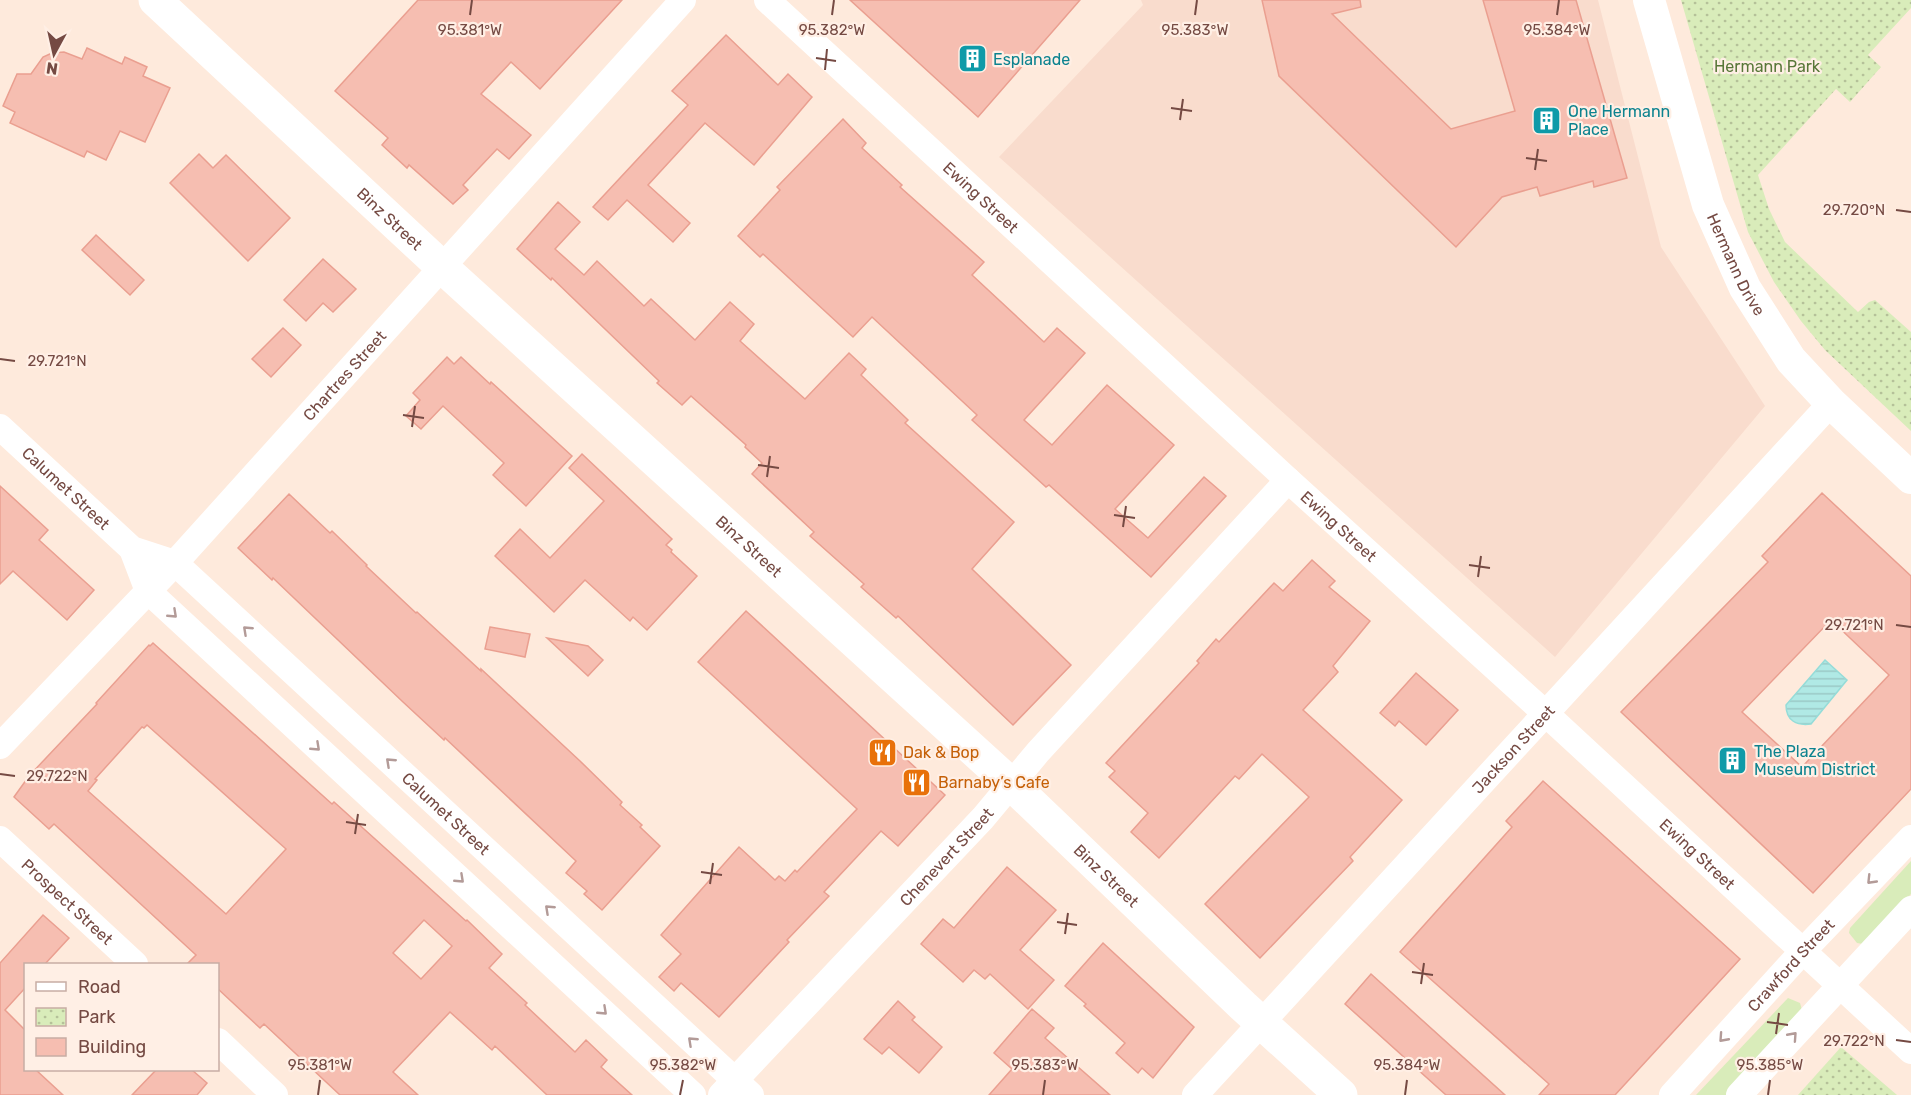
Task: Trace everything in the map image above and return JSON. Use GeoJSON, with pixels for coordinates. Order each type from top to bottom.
{"type":"FeatureCollection","features":[{"type":"Feature","properties":{"kind":"main road","name":"Binz Street"},"geometry":{"type":"LineString","coordinates":[[155,0],[442,267],[1011,784],[1261,1023],[1341,1095]]}},
{"type":"Feature","properties":{"kind":"street","name":"Chartres Street"},"geometry":{"type":"LineString","coordinates":[[0,746],[175,563],[683,0]]}},
{"type":"Feature","properties":{"kind":"street","name":"Ewing Street"},"geometry":{"type":"LineString","coordinates":[[767,0],[1911,1051]]}},
{"type":"Feature","properties":{"kind":"street","name":"Hermann Drive"},"geometry":{"type":"LineString","coordinates":[[1649,0],[1708,205],[1745,288],[1791,360],[1831,403],[1911,478]]}},
{"type":"Feature","properties":{"kind":"street","name":"Jackson Street"},"geometry":{"type":"LineString","coordinates":[[1195,1095],[1831,403]]}},
{"type":"Feature","properties":{"kind":"street","name":"Calumet Street"},"geometry":{"type":"LineString","coordinates":[[0,427],[132,549],[175,563],[736,1090]]}},
{"type":"Feature","properties":{"kind":"street","name":"Chenevert Street"},"geometry":{"type":"LineString","coordinates":[[736,1090],[1288,480]]}},
{"type":"Feature","properties":{"kind":"street","name":"Calumet Street"},"geometry":{"type":"LineString","coordinates":[[132,549],[148,591],[693,1095]]}},
{"type":"Feature","properties":{"kind":"street","name":"Crawford Street"},"geometry":{"type":"LineString","coordinates":[[1672,1095],[1802,952],[1911,838]]}},
{"type":"Feature","properties":{"kind":"street","name":"Prospect Street"},"geometry":{"type":"LineString","coordinates":[[0,839],[134,963]]}},
{"type":"Feature","properties":{"kind":"street"},"geometry":{"type":"LineString","coordinates":[[1739,1095],[1911,909]]}},
{"type":"Feature","properties":{"kind":"street"},"geometry":{"type":"LineString","coordinates":[[219,1042],[275,1095]]}},
{"type":"Feature","properties":{"kind":"shaded area","name":"One Hermann Place"},"geometry":{"type":"Polygon","coordinates":[[[1141,0],[1598,0],[1661,247],[1765,406],[1555,657],[999,157],[1143,5],[1141,0]]]}},
{"type":"Feature","properties":{"kind":"green space","name":"Hermann Park"},"geometry":{"type":"Polygon","coordinates":[[[1681,0],[1911,0],[1911,8],[1868,55],[1881,67],[1850,102],[1836,89],[1758,175],[1769,209],[1785,242],[1858,312],[1869,302],[1875,300],[1911,332],[1911,431],[1825,350],[1774,282],[1748,232],[1681,0]]]}},
{"type":"Feature","properties":{"kind":"green space"},"geometry":{"type":"Polygon","coordinates":[[[1911,861],[1911,894],[1869,939],[1863,944],[1857,943],[1849,933],[1850,928],[1911,861]]]}},
{"type":"Feature","properties":{"kind":"green space"},"geometry":{"type":"Polygon","coordinates":[[[1788,998],[1800,1003],[1802,1010],[1727,1095],[1696,1095],[1788,998]]]}},
{"type":"Feature","properties":{"kind":"green space"},"geometry":{"type":"Polygon","coordinates":[[[1841,1047],[1897,1095],[1798,1095],[1841,1047]]]}},
{"type":"Feature","properties":{"kind":"water"},"geometry":{"type":"Polygon","coordinates":[[[1825,660],[1847,680],[1811,724],[1797,723],[1790,719],[1786,705],[1825,660]]]}},
{"type":"Feature","properties":{"kind":"building"},"geometry":{"type":"Polygon","coordinates":[[[418,0],[622,0],[540,89],[511,62],[481,94],[531,135],[509,159],[497,149],[463,185],[468,190],[453,204],[409,165],[407,168],[382,145],[388,138],[335,91],[418,0]]]}},
{"type":"Feature","properties":{"kind":"building","name":"Esplanade"},"geometry":{"type":"Polygon","coordinates":[[[850,0],[1080,0],[978,117],[850,0]]]}},
{"type":"Feature","properties":{"kind":"building","name":"One Hermann Place"},"geometry":{"type":"Polygon","coordinates":[[[1262,0],[1360,0],[1361,7],[1332,14],[1451,129],[1515,111],[1483,0],[1576,0],[1627,178],[1594,187],[1593,181],[1540,196],[1537,187],[1502,197],[1456,247],[1279,76],[1262,0]]]}},
{"type":"Feature","properties":{"kind":"building"},"geometry":{"type":"Polygon","coordinates":[[[726,35],[778,85],[788,74],[812,97],[754,165],[705,123],[648,185],[690,223],[673,242],[627,200],[608,220],[593,207],[688,105],[672,91],[726,35]]]}},
{"type":"Feature","properties":{"kind":"building"},"geometry":{"type":"Polygon","coordinates":[[[87,48],[122,64],[125,57],[147,67],[143,76],[170,88],[145,142],[120,131],[106,160],[87,151],[84,157],[10,123],[15,112],[3,106],[17,74],[31,74],[43,57],[52,53],[64,52],[82,59],[87,48]]]}},
{"type":"Feature","properties":{"kind":"building"},"geometry":{"type":"Polygon","coordinates":[[[843,119],[866,143],[862,148],[902,185],[900,187],[984,262],[972,275],[1044,342],[1057,328],[1085,353],[1024,420],[1052,445],[1107,385],[1174,445],[1115,509],[1148,538],[1204,477],[1226,496],[1151,577],[1049,485],[1046,487],[972,420],[977,415],[872,317],[853,337],[763,254],[760,257],[738,236],[780,190],[777,187],[843,119]]]}},
{"type":"Feature","properties":{"kind":"building"},"geometry":{"type":"Polygon","coordinates":[[[199,154],[213,168],[226,155],[290,218],[248,261],[170,183],[199,154]]]}},
{"type":"Feature","properties":{"kind":"building"},"geometry":{"type":"Polygon","coordinates":[[[558,202],[580,222],[555,249],[584,275],[597,261],[644,306],[651,299],[695,340],[730,302],[754,324],[740,341],[805,399],[849,353],[866,369],[861,375],[908,420],[905,423],[1014,522],[972,569],[1071,665],[1013,725],[898,616],[896,618],[861,587],[864,584],[810,536],[814,532],[752,474],[762,463],[745,447],[746,445],[691,396],[682,405],[552,278],[551,280],[517,249],[558,202]]]}},
{"type":"Feature","properties":{"kind":"building"},"geometry":{"type":"Polygon","coordinates":[[[96,235],[144,280],[130,295],[82,250],[96,235]]]}},
{"type":"Feature","properties":{"kind":"building"},"geometry":{"type":"Polygon","coordinates":[[[323,259],[356,289],[333,312],[323,303],[306,321],[284,300],[323,259]]]}},
{"type":"Feature","properties":{"kind":"building"},"geometry":{"type":"Polygon","coordinates":[[[283,328],[301,345],[271,377],[252,359],[283,328]]]}},
{"type":"Feature","properties":{"kind":"building"},"geometry":{"type":"Polygon","coordinates":[[[447,357],[454,364],[461,357],[572,456],[526,506],[493,475],[504,463],[443,406],[421,429],[406,416],[420,400],[413,393],[447,357]]]}},
{"type":"Feature","properties":{"kind":"building"},"geometry":{"type":"Polygon","coordinates":[[[582,454],[672,539],[666,545],[697,576],[647,630],[633,617],[630,621],[585,580],[554,612],[495,556],[520,529],[550,558],[604,501],[569,468],[582,454]]]}},
{"type":"Feature","properties":{"kind":"building"},"geometry":{"type":"Polygon","coordinates":[[[0,486],[48,530],[39,540],[94,590],[67,620],[13,571],[0,584],[0,486]]]}},
{"type":"Feature","properties":{"kind":"building"},"geometry":{"type":"Polygon","coordinates":[[[1822,493],[1911,576],[1911,789],[1813,893],[1621,712],[1768,562],[1762,556],[1822,493]],[[1831,620],[1742,712],[1802,767],[1889,675],[1831,620]]]}},
{"type":"Feature","properties":{"kind":"building"},"geometry":{"type":"Polygon","coordinates":[[[289,494],[330,533],[332,531],[416,613],[481,671],[481,669],[580,761],[622,802],[620,805],[660,846],[602,910],[584,894],[587,891],[566,873],[576,861],[238,548],[289,494]]]}},
{"type":"Feature","properties":{"kind":"building"},"geometry":{"type":"Polygon","coordinates":[[[1312,560],[1335,581],[1329,587],[1370,621],[1333,666],[1338,672],[1303,710],[1402,800],[1350,857],[1353,861],[1260,958],[1205,904],[1309,797],[1262,754],[1239,779],[1235,776],[1159,858],[1131,832],[1148,813],[1109,777],[1115,771],[1106,763],[1199,663],[1197,661],[1216,639],[1219,642],[1274,583],[1283,591],[1312,560]]]}},
{"type":"Feature","properties":{"kind":"building"},"geometry":{"type":"Polygon","coordinates":[[[746,611],[945,795],[898,846],[881,831],[824,892],[829,896],[787,940],[789,942],[719,1017],[681,983],[674,991],[659,977],[681,954],[661,935],[739,847],[775,880],[779,876],[785,881],[795,870],[797,872],[857,809],[698,662],[746,611]]]}},
{"type":"Feature","properties":{"kind":"building"},"geometry":{"type":"Polygon","coordinates":[[[490,627],[530,634],[525,657],[485,649],[490,627]]]}},
{"type":"Feature","properties":{"kind":"building"},"geometry":{"type":"Polygon","coordinates":[[[547,638],[588,646],[603,660],[588,676],[547,638]]]}},
{"type":"Feature","properties":{"kind":"building"},"geometry":{"type":"Polygon","coordinates":[[[153,643],[332,804],[334,802],[467,920],[502,954],[489,968],[575,1052],[586,1040],[607,1060],[601,1067],[632,1095],[547,1095],[495,1046],[492,1050],[450,1012],[393,1072],[418,1095],[340,1095],[264,1024],[260,1028],[219,990],[219,963],[188,963],[196,955],[54,824],[49,829],[14,797],[29,776],[153,643]],[[147,725],[142,727],[95,779],[97,780],[88,791],[226,914],[286,849],[147,725]],[[424,920],[393,953],[421,979],[452,946],[424,920]]]}},
{"type":"Feature","properties":{"kind":"building"},"geometry":{"type":"Polygon","coordinates":[[[1416,673],[1458,710],[1426,745],[1399,721],[1395,726],[1380,713],[1416,673]]]}},
{"type":"Feature","properties":{"kind":"building"},"geometry":{"type":"Polygon","coordinates":[[[1543,781],[1740,959],[1615,1095],[1539,1095],[1549,1084],[1400,952],[1512,827],[1506,821],[1543,781]]]}},
{"type":"Feature","properties":{"kind":"building"},"geometry":{"type":"Polygon","coordinates":[[[1007,867],[1056,910],[1020,950],[1054,980],[1028,1009],[990,974],[985,979],[974,970],[963,982],[921,944],[943,919],[954,928],[1007,867]]]}},
{"type":"Feature","properties":{"kind":"building"},"geometry":{"type":"Polygon","coordinates":[[[43,915],[69,938],[46,963],[24,963],[24,989],[5,1010],[24,1029],[24,1071],[37,1071],[63,1095],[0,1095],[0,963],[43,915]]]}},
{"type":"Feature","properties":{"kind":"building"},"geometry":{"type":"Polygon","coordinates":[[[1103,943],[1194,1027],[1153,1078],[1142,1068],[1138,1073],[1116,1053],[1125,1043],[1065,986],[1103,943]]]}},
{"type":"Feature","properties":{"kind":"building"},"geometry":{"type":"Polygon","coordinates":[[[1371,974],[1505,1095],[1446,1095],[1345,1004],[1371,974]]]}},
{"type":"Feature","properties":{"kind":"building"},"geometry":{"type":"Polygon","coordinates":[[[898,1001],[915,1017],[912,1020],[942,1047],[919,1073],[889,1047],[882,1054],[864,1039],[898,1001]]]}},
{"type":"Feature","properties":{"kind":"building"},"geometry":{"type":"Polygon","coordinates":[[[1032,1009],[1054,1028],[1045,1038],[1110,1095],[989,1095],[1012,1069],[994,1053],[1032,1009]]]}},
{"type":"Feature","properties":{"kind":"building"},"geometry":{"type":"Polygon","coordinates":[[[155,1071],[193,1071],[207,1083],[197,1095],[132,1095],[155,1071]]]}},
{"type":"Feature","properties":{"kind":"place","name":"Esplanade"},"geometry":{"type":"Point","coordinates":[972,59]}},
{"type":"Feature","properties":{"kind":"place","name":"One Hermann Place"},"geometry":{"type":"Point","coordinates":[1547,120]}},
{"type":"Feature","properties":{"kind":"place","name":"Dak & Bop"},"geometry":{"type":"Point","coordinates":[882,752]}},
{"type":"Feature","properties":{"kind":"place","name":"The Plaza Museum District"},"geometry":{"type":"Point","coordinates":[1733,760]}},
{"type":"Feature","properties":{"kind":"place","name":"Barnaby’s Cafe"},"geometry":{"type":"Point","coordinates":[917,782]}}]}
